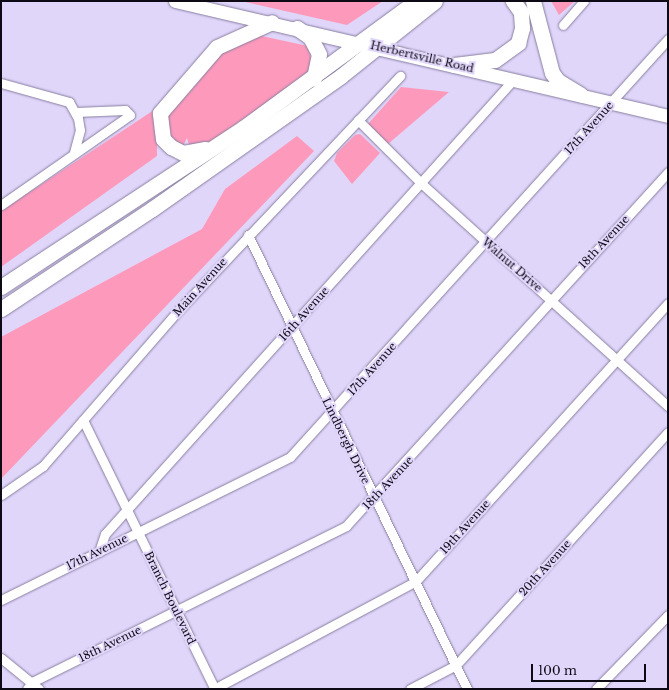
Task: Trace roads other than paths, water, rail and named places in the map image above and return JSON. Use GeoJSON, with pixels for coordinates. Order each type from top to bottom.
{"type":"FeatureCollection","features":[{"type":"Feature","properties":{"kind":"highway"},"geometry":{"type":"LineString","coordinates":[[1,287],[243,128],[362,43],[416,1]]}},
{"type":"Feature","properties":{"kind":"highway"},"geometry":{"type":"LineString","coordinates":[[1,308],[152,209],[380,47],[436,1]]}},
{"type":"Feature","properties":{"kind":"highway"},"geometry":{"type":"LineString","coordinates":[[400,30],[445,1]]}},
{"type":"Feature","properties":{"kind":"highway"},"geometry":{"type":"LineString","coordinates":[[454,65],[495,60],[518,43],[522,20],[513,1]]}},
{"type":"Feature","properties":{"kind":"highway"},"geometry":{"type":"LineString","coordinates":[[533,1],[552,73],[558,81],[580,94]]}},
{"type":"Feature","properties":{"kind":"highway"},"geometry":{"type":"LineString","coordinates":[[243,128],[202,150],[183,153],[163,139],[160,114],[217,47],[272,22]]}},
{"type":"Feature","properties":{"kind":"highway"},"geometry":{"type":"LineString","coordinates":[[297,28],[310,37],[319,54],[314,78]]}},
{"type":"Feature","properties":{"kind":"main road","name":"Herbertsville Road"},"geometry":{"type":"LineString","coordinates":[[175,1],[380,47],[668,116]]}},
{"type":"Feature","properties":{"kind":"street"},"geometry":{"type":"LineString","coordinates":[[563,25],[584,1]]}},
{"type":"Feature","properties":{"kind":"street","name":"17th Avenue"},"geometry":{"type":"LineString","coordinates":[[1,600],[290,457],[332,413],[486,243],[668,39]]}},
{"type":"Feature","properties":{"kind":"street","name":"Main Avenue"},"geometry":{"type":"LineString","coordinates":[[1,495],[43,466],[248,234],[400,76]]}},
{"type":"Feature","properties":{"kind":"street","name":"16th Avenue"},"geometry":{"type":"LineString","coordinates":[[99,552],[105,534],[514,79]]}},
{"type":"Feature","properties":{"kind":"street"},"geometry":{"type":"LineString","coordinates":[[1,84],[59,96],[69,102],[76,112],[80,130],[74,152]]}},
{"type":"Feature","properties":{"kind":"street"},"geometry":{"type":"LineString","coordinates":[[1,205],[127,112],[76,112]]}},
{"type":"Feature","properties":{"kind":"street","name":"Walnut Drive"},"geometry":{"type":"LineString","coordinates":[[358,120],[421,183],[486,243],[619,359],[668,406]]}},
{"type":"Feature","properties":{"kind":"street","name":"18th Avenue"},"geometry":{"type":"LineString","coordinates":[[33,687],[176,611],[346,526],[374,499],[551,299],[668,172]]}},
{"type":"Feature","properties":{"kind":"street","name":"Lindbergh Drive"},"geometry":{"type":"LineString","coordinates":[[248,234],[294,325],[332,413],[416,581],[467,689]]}},
{"type":"Feature","properties":{"kind":"street","name":"19th Avenue"},"geometry":{"type":"LineString","coordinates":[[215,689],[416,581],[619,359],[668,303]]}},
{"type":"Feature","properties":{"kind":"street","name":"Branch Boulevard"},"geometry":{"type":"LineString","coordinates":[[83,420],[215,689]]}},
{"type":"Feature","properties":{"kind":"street","name":"20th Avenue"},"geometry":{"type":"LineString","coordinates":[[410,689],[456,665],[668,432]]}},
{"type":"Feature","properties":{"kind":"street"},"geometry":{"type":"LineString","coordinates":[[602,687],[666,621]]}},
{"type":"Feature","properties":{"kind":"street"},"geometry":{"type":"LineString","coordinates":[[1,658],[33,687]]}}]}
